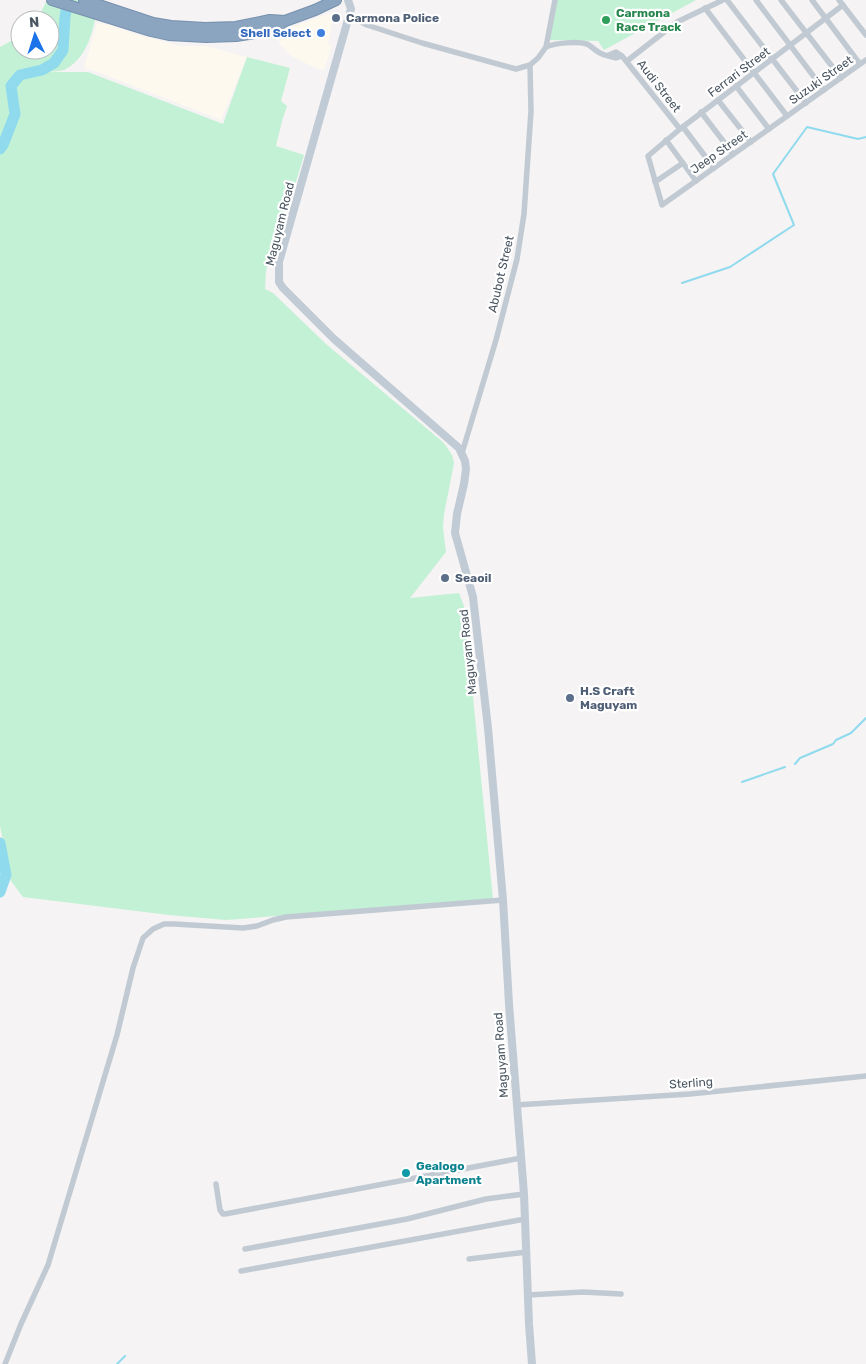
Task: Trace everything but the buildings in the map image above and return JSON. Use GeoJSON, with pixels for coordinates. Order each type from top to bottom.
{"type":"FeatureCollection","features":[{"type":"Feature","properties":{"kind":"highway"},"geometry":{"type":"LineString","coordinates":[[52,0],[187,28],[236,27],[270,20],[285,21],[336,0]]}},
{"type":"Feature","properties":{"kind":"highway"},"geometry":{"type":"LineString","coordinates":[[84,0],[96,9]]}},
{"type":"Feature","properties":{"kind":"main road","name":"Maguyam Road"},"geometry":{"type":"LineString","coordinates":[[348,0],[351,9],[279,262],[279,282],[330,335],[454,442],[465,461],[465,475],[454,533],[473,597],[488,728],[503,900],[516,1105],[524,1194],[532,1364]]}},
{"type":"Feature","properties":{"kind":"street"},"geometry":{"type":"LineString","coordinates":[[349,16],[367,26],[516,69],[530,65],[546,47],[555,0]]}},
{"type":"Feature","properties":{"kind":"street"},"geometry":{"type":"LineString","coordinates":[[624,59],[670,27],[723,0]]}},
{"type":"Feature","properties":{"kind":"street"},"geometry":{"type":"LineString","coordinates":[[727,0],[806,103]]}},
{"type":"Feature","properties":{"kind":"street"},"geometry":{"type":"LineString","coordinates":[[756,0],[824,90]]}},
{"type":"Feature","properties":{"kind":"street"},"geometry":{"type":"LineString","coordinates":[[781,0],[841,78]]}},
{"type":"Feature","properties":{"kind":"street"},"geometry":{"type":"LineString","coordinates":[[812,0],[860,64]]}},
{"type":"Feature","properties":{"kind":"street"},"geometry":{"type":"LineString","coordinates":[[841,3],[866,35]]}},
{"type":"Feature","properties":{"kind":"street","name":"Ferrari Street"},"geometry":{"type":"LineString","coordinates":[[656,182],[648,156],[701,112],[825,19],[841,3]]}},
{"type":"Feature","properties":{"kind":"street"},"geometry":{"type":"LineString","coordinates":[[705,8],[787,116]]}},
{"type":"Feature","properties":{"kind":"street","name":"Audi Street"},"geometry":{"type":"LineString","coordinates":[[546,47],[567,43],[587,44],[603,55],[616,52],[624,59],[714,168]]}},
{"type":"Feature","properties":{"kind":"street","name":"Suzuki Street"},"geometry":{"type":"LineString","coordinates":[[787,116],[866,60]]}},
{"type":"Feature","properties":{"kind":"street","name":"Abubot Street"},"geometry":{"type":"LineString","coordinates":[[462,453],[496,340],[517,259],[524,214],[531,111],[530,65]]}},
{"type":"Feature","properties":{"kind":"street"},"geometry":{"type":"LineString","coordinates":[[736,86],[769,129]]}},
{"type":"Feature","properties":{"kind":"street"},"geometry":{"type":"LineString","coordinates":[[718,100],[751,142]]}},
{"type":"Feature","properties":{"kind":"street"},"geometry":{"type":"LineString","coordinates":[[701,112],[733,154]]}},
{"type":"Feature","properties":{"kind":"street","name":"Jeep Street"},"geometry":{"type":"LineString","coordinates":[[656,182],[662,205],[787,116]]}},
{"type":"Feature","properties":{"kind":"street"},"geometry":{"type":"LineString","coordinates":[[666,140],[696,181]]}},
{"type":"Feature","properties":{"kind":"street"},"geometry":{"type":"LineString","coordinates":[[656,182],[683,163]]}},
{"type":"Feature","properties":{"kind":"street"},"geometry":{"type":"LineString","coordinates":[[5,1364],[48,1265],[118,1035],[133,968],[143,938],[153,929],[164,924],[243,928],[257,926],[286,917],[503,900]]}},
{"type":"Feature","properties":{"kind":"street","name":"Sterling"},"geometry":{"type":"LineString","coordinates":[[516,1105],[690,1094],[866,1076]]}},
{"type":"Feature","properties":{"kind":"street"},"geometry":{"type":"LineString","coordinates":[[216,1184],[220,1210],[222,1214],[225,1214],[521,1158]]}},
{"type":"Feature","properties":{"kind":"street"},"geometry":{"type":"LineString","coordinates":[[246,1249],[407,1219],[486,1199],[524,1194]]}},
{"type":"Feature","properties":{"kind":"street"},"geometry":{"type":"LineString","coordinates":[[241,1271],[525,1218]]}},
{"type":"Feature","properties":{"kind":"street"},"geometry":{"type":"LineString","coordinates":[[469,1259],[527,1252]]}},
{"type":"Feature","properties":{"kind":"street"},"geometry":{"type":"LineString","coordinates":[[528,1295],[583,1292],[621,1294]]}},
{"type":"Feature","properties":{"kind":"shaded area"},"geometry":{"type":"Polygon","coordinates":[[[334,12],[328,45],[332,45],[324,71],[290,55],[278,39],[270,35],[334,12]]]}},
{"type":"Feature","properties":{"kind":"shaded area"},"geometry":{"type":"Polygon","coordinates":[[[97,23],[110,25],[180,46],[205,46],[247,57],[221,120],[84,68],[97,23]]]}},
{"type":"Feature","properties":{"kind":"green space"},"geometry":{"type":"Polygon","coordinates":[[[47,0],[100,0],[90,39],[81,56],[66,69],[47,72],[88,72],[223,124],[247,57],[290,68],[281,101],[287,106],[276,146],[304,155],[268,264],[265,289],[273,293],[326,344],[444,443],[452,455],[454,463],[443,528],[446,552],[410,598],[459,593],[464,606],[493,899],[226,920],[23,897],[11,881],[0,826],[0,47],[10,42],[10,60],[60,60],[60,10],[42,10],[47,0]]]}},
{"type":"Feature","properties":{"kind":"green space","name":"Carmona Race Track"},"geometry":{"type":"Polygon","coordinates":[[[556,0],[696,0],[604,50],[598,41],[548,40],[556,0]]]}},
{"type":"Feature","properties":{"kind":"waterway"},"geometry":{"type":"LineString","coordinates":[[0,149],[15,114],[11,86],[20,75],[42,70],[54,63],[63,50],[68,0]]}},
{"type":"Feature","properties":{"kind":"waterway"},"geometry":{"type":"LineString","coordinates":[[682,283],[730,267],[794,225],[773,174],[807,127],[858,139],[866,137]]}},
{"type":"Feature","properties":{"kind":"waterway"},"geometry":{"type":"LineString","coordinates":[[795,764],[800,758],[833,744],[836,740],[851,733],[866,718]]}},
{"type":"Feature","properties":{"kind":"waterway"},"geometry":{"type":"LineString","coordinates":[[742,782],[785,767]]}},
{"type":"Feature","properties":{"kind":"waterway"},"geometry":{"type":"LineString","coordinates":[[0,843],[6,875],[0,892]]}},
{"type":"Feature","properties":{"kind":"waterway"},"geometry":{"type":"LineString","coordinates":[[117,1364],[125,1356]]}},
{"type":"Feature","properties":{"kind":"place","name":"Carmona Police"},"geometry":{"type":"Point","coordinates":[336,18]}},
{"type":"Feature","properties":{"kind":"place","name":"Carmona Race Track"},"geometry":{"type":"Point","coordinates":[606,20]}},
{"type":"Feature","properties":{"kind":"place","name":"Shell Select"},"geometry":{"type":"Point","coordinates":[321,33]}},
{"type":"Feature","properties":{"kind":"place","name":"Seaoil"},"geometry":{"type":"Point","coordinates":[445,578]}},
{"type":"Feature","properties":{"kind":"place","name":"H.S Craft Maguyam"},"geometry":{"type":"Point","coordinates":[570,698]}},
{"type":"Feature","properties":{"kind":"place","name":"Gealogo Apartment"},"geometry":{"type":"Point","coordinates":[406,1173]}}]}
